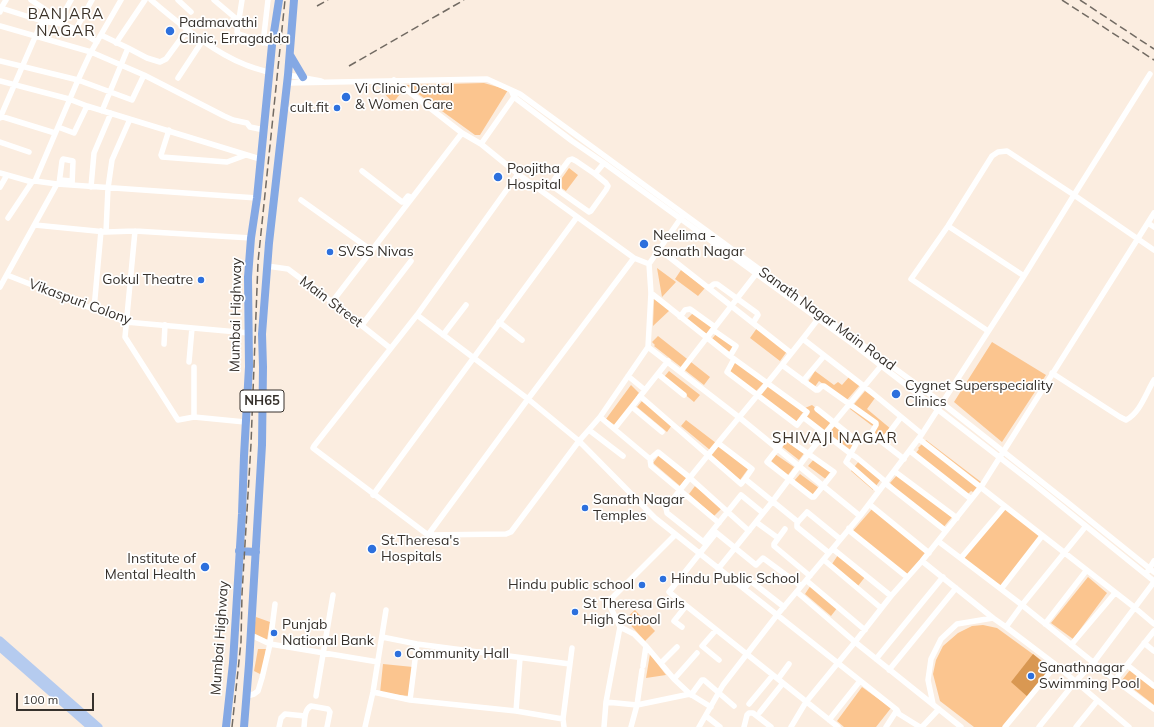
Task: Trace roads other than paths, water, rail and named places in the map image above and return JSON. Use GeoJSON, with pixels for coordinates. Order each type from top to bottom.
{"type":"FeatureCollection","features":[{"type":"Feature","properties":{"kind":"highway","name":"Mumbai Highway"},"geometry":{"type":"LineString","coordinates":[[226,727],[233,663],[242,514],[245,422],[249,367],[248,277],[272,45],[279,0]]}},
{"type":"Feature","properties":{"kind":"highway","name":"NH65"},"geometry":{"type":"LineString","coordinates":[[287,79],[294,0]]}},
{"type":"Feature","properties":{"kind":"highway"},"geometry":{"type":"LineString","coordinates":[[290,55],[303,77]]}},
{"type":"Feature","properties":{"kind":"highway","name":"Mumbai Highway"},"geometry":{"type":"LineString","coordinates":[[244,727],[262,445],[262,334],[276,167],[287,79]]}},
{"type":"Feature","properties":{"kind":"highway"},"geometry":{"type":"LineString","coordinates":[[249,367],[263,367]]}},
{"type":"Feature","properties":{"kind":"highway"},"geometry":{"type":"LineString","coordinates":[[239,551],[256,552]]}},
{"type":"Feature","properties":{"kind":"main road"},"geometry":{"type":"LineString","coordinates":[[0,640],[99,727]]}},
{"type":"Feature","properties":{"kind":"main road"},"geometry":{"type":"LineString","coordinates":[[0,648],[90,727]]}},
{"type":"Feature","properties":{"kind":"street"},"geometry":{"type":"LineString","coordinates":[[6,0],[1,10],[42,21],[62,22]]}},
{"type":"Feature","properties":{"kind":"street"},"geometry":{"type":"LineString","coordinates":[[31,0],[62,22],[97,42]]}},
{"type":"Feature","properties":{"kind":"street"},"geometry":{"type":"LineString","coordinates":[[62,22],[71,0]]}},
{"type":"Feature","properties":{"kind":"street"},"geometry":{"type":"LineString","coordinates":[[76,29],[92,0]]}},
{"type":"Feature","properties":{"kind":"street"},"geometry":{"type":"LineString","coordinates":[[8,218],[34,181],[91,52],[120,0]]}},
{"type":"Feature","properties":{"kind":"street"},"geometry":{"type":"LineString","coordinates":[[116,43],[145,0]]}},
{"type":"Feature","properties":{"kind":"street"},"geometry":{"type":"LineString","coordinates":[[151,0],[188,30],[233,59],[246,66],[270,73]]}},
{"type":"Feature","properties":{"kind":"street"},"geometry":{"type":"LineString","coordinates":[[178,0],[191,12]]}},
{"type":"Feature","properties":{"kind":"street"},"geometry":{"type":"LineString","coordinates":[[214,0],[239,21]]}},
{"type":"Feature","properties":{"kind":"street"},"geometry":{"type":"LineString","coordinates":[[242,0],[237,32],[272,45]]}},
{"type":"Feature","properties":{"kind":"street"},"geometry":{"type":"LineString","coordinates":[[263,42],[268,0]]}},
{"type":"Feature","properties":{"kind":"street"},"geometry":{"type":"LineString","coordinates":[[42,21],[21,66],[0,117],[55,133]]}},
{"type":"Feature","properties":{"kind":"street"},"geometry":{"type":"LineString","coordinates":[[0,26],[91,52],[144,75],[232,120],[247,122],[250,127],[264,130]]}},
{"type":"Feature","properties":{"kind":"street"},"geometry":{"type":"LineString","coordinates":[[101,35],[147,58],[160,62],[166,59],[188,30]]}},
{"type":"Feature","properties":{"kind":"street"},"geometry":{"type":"LineString","coordinates":[[178,78],[203,40]]}},
{"type":"Feature","properties":{"kind":"street"},"geometry":{"type":"LineString","coordinates":[[102,110],[128,48]]}},
{"type":"Feature","properties":{"kind":"street"},"geometry":{"type":"LineString","coordinates":[[0,61],[78,80],[132,100],[144,75]]}},
{"type":"Feature","properties":{"kind":"street"},"geometry":{"type":"LineString","coordinates":[[699,727],[723,685],[784,607],[860,516],[920,437],[1024,276],[1150,74]]}},
{"type":"Feature","properties":{"kind":"street"},"geometry":{"type":"LineString","coordinates":[[287,79],[303,77],[323,82]]}},
{"type":"Feature","properties":{"kind":"street"},"geometry":{"type":"LineString","coordinates":[[287,79],[314,83],[323,82]]}},
{"type":"Feature","properties":{"kind":"street","name":"Sanath Nagar Main Road"},"geometry":{"type":"LineString","coordinates":[[323,82],[487,79],[520,94],[682,215],[942,404],[1004,451],[1152,570]]}},
{"type":"Feature","properties":{"kind":"street"},"geometry":{"type":"LineString","coordinates":[[394,80],[462,133],[481,144],[518,174],[577,217],[634,258],[649,264]]}},
{"type":"Feature","properties":{"kind":"street"},"geometry":{"type":"LineString","coordinates":[[0,81],[69,99],[87,106],[260,159]]}},
{"type":"Feature","properties":{"kind":"street"},"geometry":{"type":"LineString","coordinates":[[511,90],[514,97],[572,141],[682,215],[756,274],[857,347],[1000,458],[1154,581],[1094,662],[1075,682],[1039,727]]}},
{"type":"Feature","properties":{"kind":"street"},"geometry":{"type":"LineString","coordinates":[[481,144],[514,97]]}},
{"type":"Feature","properties":{"kind":"street"},"geometry":{"type":"LineString","coordinates":[[58,127],[74,133],[87,106]]}},
{"type":"Feature","properties":{"kind":"street"},"geometry":{"type":"LineString","coordinates":[[91,187],[94,153],[111,113]]}},
{"type":"Feature","properties":{"kind":"street"},"geometry":{"type":"LineString","coordinates":[[94,309],[112,160],[130,119]]}},
{"type":"Feature","properties":{"kind":"street"},"geometry":{"type":"LineString","coordinates":[[169,130],[161,155],[162,157],[228,162],[246,155]]}},
{"type":"Feature","properties":{"kind":"street"},"geometry":{"type":"LineString","coordinates":[[332,302],[411,194],[462,133]]}},
{"type":"Feature","properties":{"kind":"street"},"geometry":{"type":"LineString","coordinates":[[0,142],[29,152]]}},
{"type":"Feature","properties":{"kind":"street"},"geometry":{"type":"LineString","coordinates":[[988,331],[911,279],[948,226],[992,156],[1003,151],[1007,151],[1154,250]]}},
{"type":"Feature","properties":{"kind":"street"},"geometry":{"type":"LineString","coordinates":[[0,287],[59,183],[63,159],[74,161],[72,183]]}},
{"type":"Feature","properties":{"kind":"street"},"geometry":{"type":"LineString","coordinates":[[569,160],[576,161],[595,174],[608,186],[592,211],[589,212],[555,188],[553,185],[554,180],[569,160]]}},
{"type":"Feature","properties":{"kind":"street"},"geometry":{"type":"LineString","coordinates":[[595,174],[604,163]]}},
{"type":"Feature","properties":{"kind":"street"},"geometry":{"type":"LineString","coordinates":[[362,171],[402,202],[411,194]]}},
{"type":"Feature","properties":{"kind":"street"},"geometry":{"type":"LineString","coordinates":[[0,173],[34,181],[72,183],[91,187],[257,198]]}},
{"type":"Feature","properties":{"kind":"street"},"geometry":{"type":"LineString","coordinates":[[518,174],[417,315],[313,448],[373,495],[428,535],[509,533],[579,441],[600,417],[648,347],[651,294],[649,264],[682,215]]}},
{"type":"Feature","properties":{"kind":"street"},"geometry":{"type":"LineString","coordinates":[[0,187],[7,175]]}},
{"type":"Feature","properties":{"kind":"street"},"geometry":{"type":"LineString","coordinates":[[301,200],[371,250]]}},
{"type":"Feature","properties":{"kind":"street"},"geometry":{"type":"LineString","coordinates":[[791,727],[806,702],[838,664],[881,608],[929,553],[981,487],[1154,213]]}},
{"type":"Feature","properties":{"kind":"street"},"geometry":{"type":"LineString","coordinates":[[373,495],[577,217]]}},
{"type":"Feature","properties":{"kind":"street"},"geometry":{"type":"LineString","coordinates":[[1148,223],[1154,227]]}},
{"type":"Feature","properties":{"kind":"street"},"geometry":{"type":"LineString","coordinates":[[35,225],[103,231],[135,231],[251,238]]}},
{"type":"Feature","properties":{"kind":"street"},"geometry":{"type":"LineString","coordinates":[[948,226],[1024,276]]}},
{"type":"Feature","properties":{"kind":"street"},"geometry":{"type":"LineString","coordinates":[[135,231],[126,322],[126,339],[178,420],[194,417],[245,422]]}},
{"type":"Feature","properties":{"kind":"street"},"geometry":{"type":"LineString","coordinates":[[659,249],[791,354]]}},
{"type":"Feature","properties":{"kind":"street"},"geometry":{"type":"LineString","coordinates":[[428,535],[634,258]]}},
{"type":"Feature","properties":{"kind":"street"},"geometry":{"type":"LineString","coordinates":[[362,326],[411,261]]}},
{"type":"Feature","properties":{"kind":"street","name":"Main Street"},"geometry":{"type":"LineString","coordinates":[[267,266],[288,269],[390,348]]}},
{"type":"Feature","properties":{"kind":"street"},"geometry":{"type":"LineString","coordinates":[[681,371],[756,274]]}},
{"type":"Feature","properties":{"kind":"street","name":"Vikaspuri Colony"},"geometry":{"type":"LineString","coordinates":[[4,278],[94,309],[126,322],[249,333]]}},
{"type":"Feature","properties":{"kind":"street"},"geometry":{"type":"LineString","coordinates":[[709,288],[716,283],[757,312],[758,316],[753,323]]}},
{"type":"Feature","properties":{"kind":"street"},"geometry":{"type":"LineString","coordinates":[[651,294],[680,317],[732,357],[807,412],[797,425],[727,372],[732,357],[736,346],[690,310],[685,310],[680,317]]}},
{"type":"Feature","properties":{"kind":"street"},"geometry":{"type":"LineString","coordinates":[[443,335],[466,305]]}},
{"type":"Feature","properties":{"kind":"street"},"geometry":{"type":"LineString","coordinates":[[417,315],[528,399],[579,441],[655,518],[897,710],[899,714],[921,727],[939,709]]}},
{"type":"Feature","properties":{"kind":"street"},"geometry":{"type":"LineString","coordinates":[[705,543],[668,513],[666,508],[679,490],[740,418],[818,319]]}},
{"type":"Feature","properties":{"kind":"street"},"geometry":{"type":"LineString","coordinates":[[499,322],[522,340]]}},
{"type":"Feature","properties":{"kind":"street"},"geometry":{"type":"LineString","coordinates":[[164,344],[165,325]]}},
{"type":"Feature","properties":{"kind":"street"},"geometry":{"type":"LineString","coordinates":[[189,362],[192,328]]}},
{"type":"Feature","properties":{"kind":"street"},"geometry":{"type":"LineString","coordinates":[[803,339],[901,417],[920,437],[981,487],[1154,624]]}},
{"type":"Feature","properties":{"kind":"street"},"geometry":{"type":"LineString","coordinates":[[648,347],[681,371],[799,467],[823,484],[860,516]]}},
{"type":"Feature","properties":{"kind":"street"},"geometry":{"type":"LineString","coordinates":[[803,382],[824,356]]}},
{"type":"Feature","properties":{"kind":"street"},"geometry":{"type":"LineString","coordinates":[[615,428],[668,361]]}},
{"type":"Feature","properties":{"kind":"street"},"geometry":{"type":"LineString","coordinates":[[782,365],[803,382],[816,390],[824,386],[876,423],[872,434],[904,459]]}},
{"type":"Feature","properties":{"kind":"street"},"geometry":{"type":"LineString","coordinates":[[718,569],[772,502],[808,454],[881,366]]}},
{"type":"Feature","properties":{"kind":"street"},"geometry":{"type":"LineString","coordinates":[[194,367],[194,417]]}},
{"type":"Feature","properties":{"kind":"street"},"geometry":{"type":"LineString","coordinates":[[1052,373],[1126,420],[1131,418],[1136,412],[1154,380]]}},
{"type":"Feature","properties":{"kind":"street"},"geometry":{"type":"LineString","coordinates":[[658,374],[684,395]]}},
{"type":"Feature","properties":{"kind":"street"},"geometry":{"type":"LineString","coordinates":[[628,376],[645,390]]}},
{"type":"Feature","properties":{"kind":"street"},"geometry":{"type":"LineString","coordinates":[[640,396],[707,456],[741,484],[752,469],[718,443]]}},
{"type":"Feature","properties":{"kind":"street"},"geometry":{"type":"LineString","coordinates":[[632,407],[662,432]]}},
{"type":"Feature","properties":{"kind":"street"},"geometry":{"type":"LineString","coordinates":[[818,409],[856,440],[857,442],[846,462],[879,491]]}},
{"type":"Feature","properties":{"kind":"street"},"geometry":{"type":"LineString","coordinates":[[600,417],[615,428],[650,459],[651,466],[719,523]]}},
{"type":"Feature","properties":{"kind":"street"},"geometry":{"type":"LineString","coordinates":[[803,417],[856,457],[946,531]]}},
{"type":"Feature","properties":{"kind":"street"},"geometry":{"type":"LineString","coordinates":[[882,442],[901,417]]}},
{"type":"Feature","properties":{"kind":"street"},"geometry":{"type":"LineString","coordinates":[[589,430],[623,456]]}},
{"type":"Feature","properties":{"kind":"street"},"geometry":{"type":"LineString","coordinates":[[786,438],[808,454],[834,472],[813,497],[767,462],[786,438]]}},
{"type":"Feature","properties":{"kind":"street"},"geometry":{"type":"LineString","coordinates":[[910,451],[971,499]]}},
{"type":"Feature","properties":{"kind":"street"},"geometry":{"type":"LineString","coordinates":[[650,459],[658,452],[749,531]]}},
{"type":"Feature","properties":{"kind":"street"},"geometry":{"type":"LineString","coordinates":[[894,471],[957,518]]}},
{"type":"Feature","properties":{"kind":"street"},"geometry":{"type":"LineString","coordinates":[[745,479],[798,522]]}},
{"type":"Feature","properties":{"kind":"street"},"geometry":{"type":"LineString","coordinates":[[763,513],[741,495],[669,592],[838,727]]}},
{"type":"Feature","properties":{"kind":"street"},"geometry":{"type":"LineString","coordinates":[[869,504],[929,553]]}},
{"type":"Feature","properties":{"kind":"street"},"geometry":{"type":"LineString","coordinates":[[961,558],[1005,506]]}},
{"type":"Feature","properties":{"kind":"street"},"geometry":{"type":"LineString","coordinates":[[840,539],[807,512],[796,525],[891,596]]}},
{"type":"Feature","properties":{"kind":"street"},"geometry":{"type":"LineString","coordinates":[[756,522],[778,538]]}},
{"type":"Feature","properties":{"kind":"street"},"geometry":{"type":"LineString","coordinates":[[1006,627],[1086,526]]}},
{"type":"Feature","properties":{"kind":"street"},"geometry":{"type":"LineString","coordinates":[[849,528],[851,532],[907,577]]}},
{"type":"Feature","properties":{"kind":"street"},"geometry":{"type":"LineString","coordinates":[[785,529],[774,546],[865,630]]}},
{"type":"Feature","properties":{"kind":"street"},"geometry":{"type":"LineString","coordinates":[[714,532],[756,566],[763,558],[802,586]]}},
{"type":"Feature","properties":{"kind":"street"},"geometry":{"type":"LineString","coordinates":[[604,727],[606,702],[620,627],[608,602],[675,535]]}},
{"type":"Feature","properties":{"kind":"street"},"geometry":{"type":"LineString","coordinates":[[1001,589],[1042,536]]}},
{"type":"Feature","properties":{"kind":"street"},"geometry":{"type":"LineString","coordinates":[[938,541],[1154,709]]}},
{"type":"Feature","properties":{"kind":"street"},"geometry":{"type":"LineString","coordinates":[[824,560],[881,608]]}},
{"type":"Feature","properties":{"kind":"street"},"geometry":{"type":"LineString","coordinates":[[922,561],[993,618],[1056,665],[1129,727]]}},
{"type":"Feature","properties":{"kind":"street"},"geometry":{"type":"LineString","coordinates":[[1146,574],[1152,570],[1154,561]]}},
{"type":"Feature","properties":{"kind":"street"},"geometry":{"type":"LineString","coordinates":[[1045,624],[1086,571]]}},
{"type":"Feature","properties":{"kind":"street"},"geometry":{"type":"LineString","coordinates":[[876,659],[943,578]]}},
{"type":"Feature","properties":{"kind":"street"},"geometry":{"type":"LineString","coordinates":[[744,589],[749,583],[752,582],[784,607]]}},
{"type":"Feature","properties":{"kind":"street"},"geometry":{"type":"LineString","coordinates":[[889,670],[956,588]]}},
{"type":"Feature","properties":{"kind":"street"},"geometry":{"type":"LineString","coordinates":[[797,592],[889,670],[961,727]]}},
{"type":"Feature","properties":{"kind":"street"},"geometry":{"type":"LineString","coordinates":[[1071,645],[1115,592]]}},
{"type":"Feature","properties":{"kind":"street"},"geometry":{"type":"LineString","coordinates":[[316,696],[333,595]]}},
{"type":"Feature","properties":{"kind":"street"},"geometry":{"type":"LineString","coordinates":[[247,696],[258,691],[262,678],[270,644],[275,604]]}},
{"type":"Feature","properties":{"kind":"street"},"geometry":{"type":"LineString","coordinates":[[682,627],[674,621],[686,606]]}},
{"type":"Feature","properties":{"kind":"street"},"geometry":{"type":"LineString","coordinates":[[365,727],[373,692],[386,610]]}},
{"type":"Feature","properties":{"kind":"street"},"geometry":{"type":"LineString","coordinates":[[932,704],[928,680],[932,659],[941,640],[957,624],[993,618]]}},
{"type":"Feature","properties":{"kind":"street"},"geometry":{"type":"LineString","coordinates":[[620,627],[634,634],[674,679],[691,694],[711,707]]}},
{"type":"Feature","properties":{"kind":"street"},"geometry":{"type":"LineString","coordinates":[[716,630],[702,646],[718,660]]}},
{"type":"Feature","properties":{"kind":"street"},"geometry":{"type":"LineString","coordinates":[[1115,680],[1154,631]]}},
{"type":"Feature","properties":{"kind":"street"},"geometry":{"type":"LineString","coordinates":[[251,635],[270,644],[378,662]]}},
{"type":"Feature","properties":{"kind":"street"},"geometry":{"type":"LineString","coordinates":[[382,637],[417,644],[570,664]]}},
{"type":"Feature","properties":{"kind":"street"},"geometry":{"type":"LineString","coordinates":[[1144,643],[1154,651]]}},
{"type":"Feature","properties":{"kind":"street"},"geometry":{"type":"LineString","coordinates":[[410,700],[417,644]]}},
{"type":"Feature","properties":{"kind":"street"},"geometry":{"type":"LineString","coordinates":[[631,727],[637,705],[646,646]]}},
{"type":"Feature","properties":{"kind":"street"},"geometry":{"type":"LineString","coordinates":[[661,664],[677,647]]}},
{"type":"Feature","properties":{"kind":"street"},"geometry":{"type":"LineString","coordinates":[[564,727],[563,719],[572,648]]}},
{"type":"Feature","properties":{"kind":"street"},"geometry":{"type":"LineString","coordinates":[[674,679],[697,653]]}},
{"type":"Feature","properties":{"kind":"street"},"geometry":{"type":"LineString","coordinates":[[516,711],[520,658]]}},
{"type":"Feature","properties":{"kind":"street"},"geometry":{"type":"LineString","coordinates":[[760,712],[781,681],[789,664]]}},
{"type":"Feature","properties":{"kind":"street"},"geometry":{"type":"LineString","coordinates":[[1127,664],[1154,686]]}},
{"type":"Feature","properties":{"kind":"street"},"geometry":{"type":"LineString","coordinates":[[1005,727],[1056,665]]}},
{"type":"Feature","properties":{"kind":"street"},"geometry":{"type":"LineString","coordinates":[[749,704],[773,675]]}},
{"type":"Feature","properties":{"kind":"street"},"geometry":{"type":"LineString","coordinates":[[606,702],[637,705],[691,694],[703,680],[734,706]]}},
{"type":"Feature","properties":{"kind":"street"},"geometry":{"type":"LineString","coordinates":[[828,720],[860,681]]}},
{"type":"Feature","properties":{"kind":"street"},"geometry":{"type":"LineString","coordinates":[[373,692],[410,700],[516,711],[563,719]]}},
{"type":"Feature","properties":{"kind":"street"},"geometry":{"type":"LineString","coordinates":[[1080,726],[1097,701]]}},
{"type":"Feature","properties":{"kind":"street"},"geometry":{"type":"LineString","coordinates":[[304,727],[308,708],[311,706],[328,709],[330,712],[327,727]]}},
{"type":"Feature","properties":{"kind":"street"},"geometry":{"type":"LineString","coordinates":[[886,727],[897,710]]}},
{"type":"Feature","properties":{"kind":"street"},"geometry":{"type":"LineString","coordinates":[[744,727],[747,715],[749,713],[753,713],[771,727]]}},
{"type":"Feature","properties":{"kind":"street"},"geometry":{"type":"LineString","coordinates":[[279,727],[281,718],[285,714],[306,716]]}},
{"type":"Feature","properties":{"kind":"street"},"geometry":{"type":"LineString","coordinates":[[706,716],[720,727]]}},
{"type":"Feature","properties":{"kind":"railway"},"geometry":{"type":"LineString","coordinates":[[232,727],[241,642],[258,262],[285,0]]}},
{"type":"Feature","properties":{"kind":"railway"},"geometry":{"type":"LineString","coordinates":[[317,6],[328,0]]}},
{"type":"Feature","properties":{"kind":"railway"},"geometry":{"type":"LineString","coordinates":[[349,66],[464,0]]}},
{"type":"Feature","properties":{"kind":"railway"},"geometry":{"type":"LineString","coordinates":[[1062,0],[1154,60]]}},
{"type":"Feature","properties":{"kind":"railway"},"geometry":{"type":"LineString","coordinates":[[1080,0],[1154,49]]}},
{"type":"Feature","properties":{"kind":"place","name":"Padmavathi Clinic, Erragadda"},"geometry":{"type":"Point","coordinates":[170,31]}},
{"type":"Feature","properties":{"kind":"place","name":"Vi Clinic Dental & Women Care"},"geometry":{"type":"Point","coordinates":[346,97]}},
{"type":"Feature","properties":{"kind":"place","name":"cult.fit"},"geometry":{"type":"Point","coordinates":[337,108]}},
{"type":"Feature","properties":{"kind":"place","name":"Poojitha Hospital"},"geometry":{"type":"Point","coordinates":[498,177]}},
{"type":"Feature","properties":{"kind":"place","name":"Neelima - Sanath Nagar"},"geometry":{"type":"Point","coordinates":[644,244]}},
{"type":"Feature","properties":{"kind":"place","name":"SVSS Nivas"},"geometry":{"type":"Point","coordinates":[330,252]}},
{"type":"Feature","properties":{"kind":"place","name":"Gokul Theatre"},"geometry":{"type":"Point","coordinates":[201,280]}},
{"type":"Feature","properties":{"kind":"place","name":"Cygnet Superspeciality Clinics"},"geometry":{"type":"Point","coordinates":[896,394]}},
{"type":"Feature","properties":{"kind":"place","name":"Sanath Nagar Temples"},"geometry":{"type":"Point","coordinates":[585,508]}},
{"type":"Feature","properties":{"kind":"place","name":"St.Theresa's Hospitals"},"geometry":{"type":"Point","coordinates":[372,549]}},
{"type":"Feature","properties":{"kind":"place","name":"Institute of Mental Health"},"geometry":{"type":"Point","coordinates":[205,567]}},
{"type":"Feature","properties":{"kind":"place","name":"Hindu Public School"},"geometry":{"type":"Point","coordinates":[663,579]}},
{"type":"Feature","properties":{"kind":"place","name":"Hindu public school"},"geometry":{"type":"Point","coordinates":[642,585]}},
{"type":"Feature","properties":{"kind":"place","name":"St Theresa Girls High School"},"geometry":{"type":"Point","coordinates":[575,612]}},
{"type":"Feature","properties":{"kind":"place","name":"Punjab National Bank"},"geometry":{"type":"Point","coordinates":[274,633]}},
{"type":"Feature","properties":{"kind":"place","name":"Community Hall"},"geometry":{"type":"Point","coordinates":[398,654]}},
{"type":"Feature","properties":{"kind":"place","name":"Sanathnagar Swimming Pool"},"geometry":{"type":"Point","coordinates":[1031,676]}},
{"type":"Feature","properties":{"kind":"district","name":"BANJARA NAGAR"},"geometry":{"type":"Point","coordinates":[66,22]}},
{"type":"Feature","properties":{"kind":"district","name":"SHIVAJI NAGAR"},"geometry":{"type":"Point","coordinates":[835,438]}}]}
